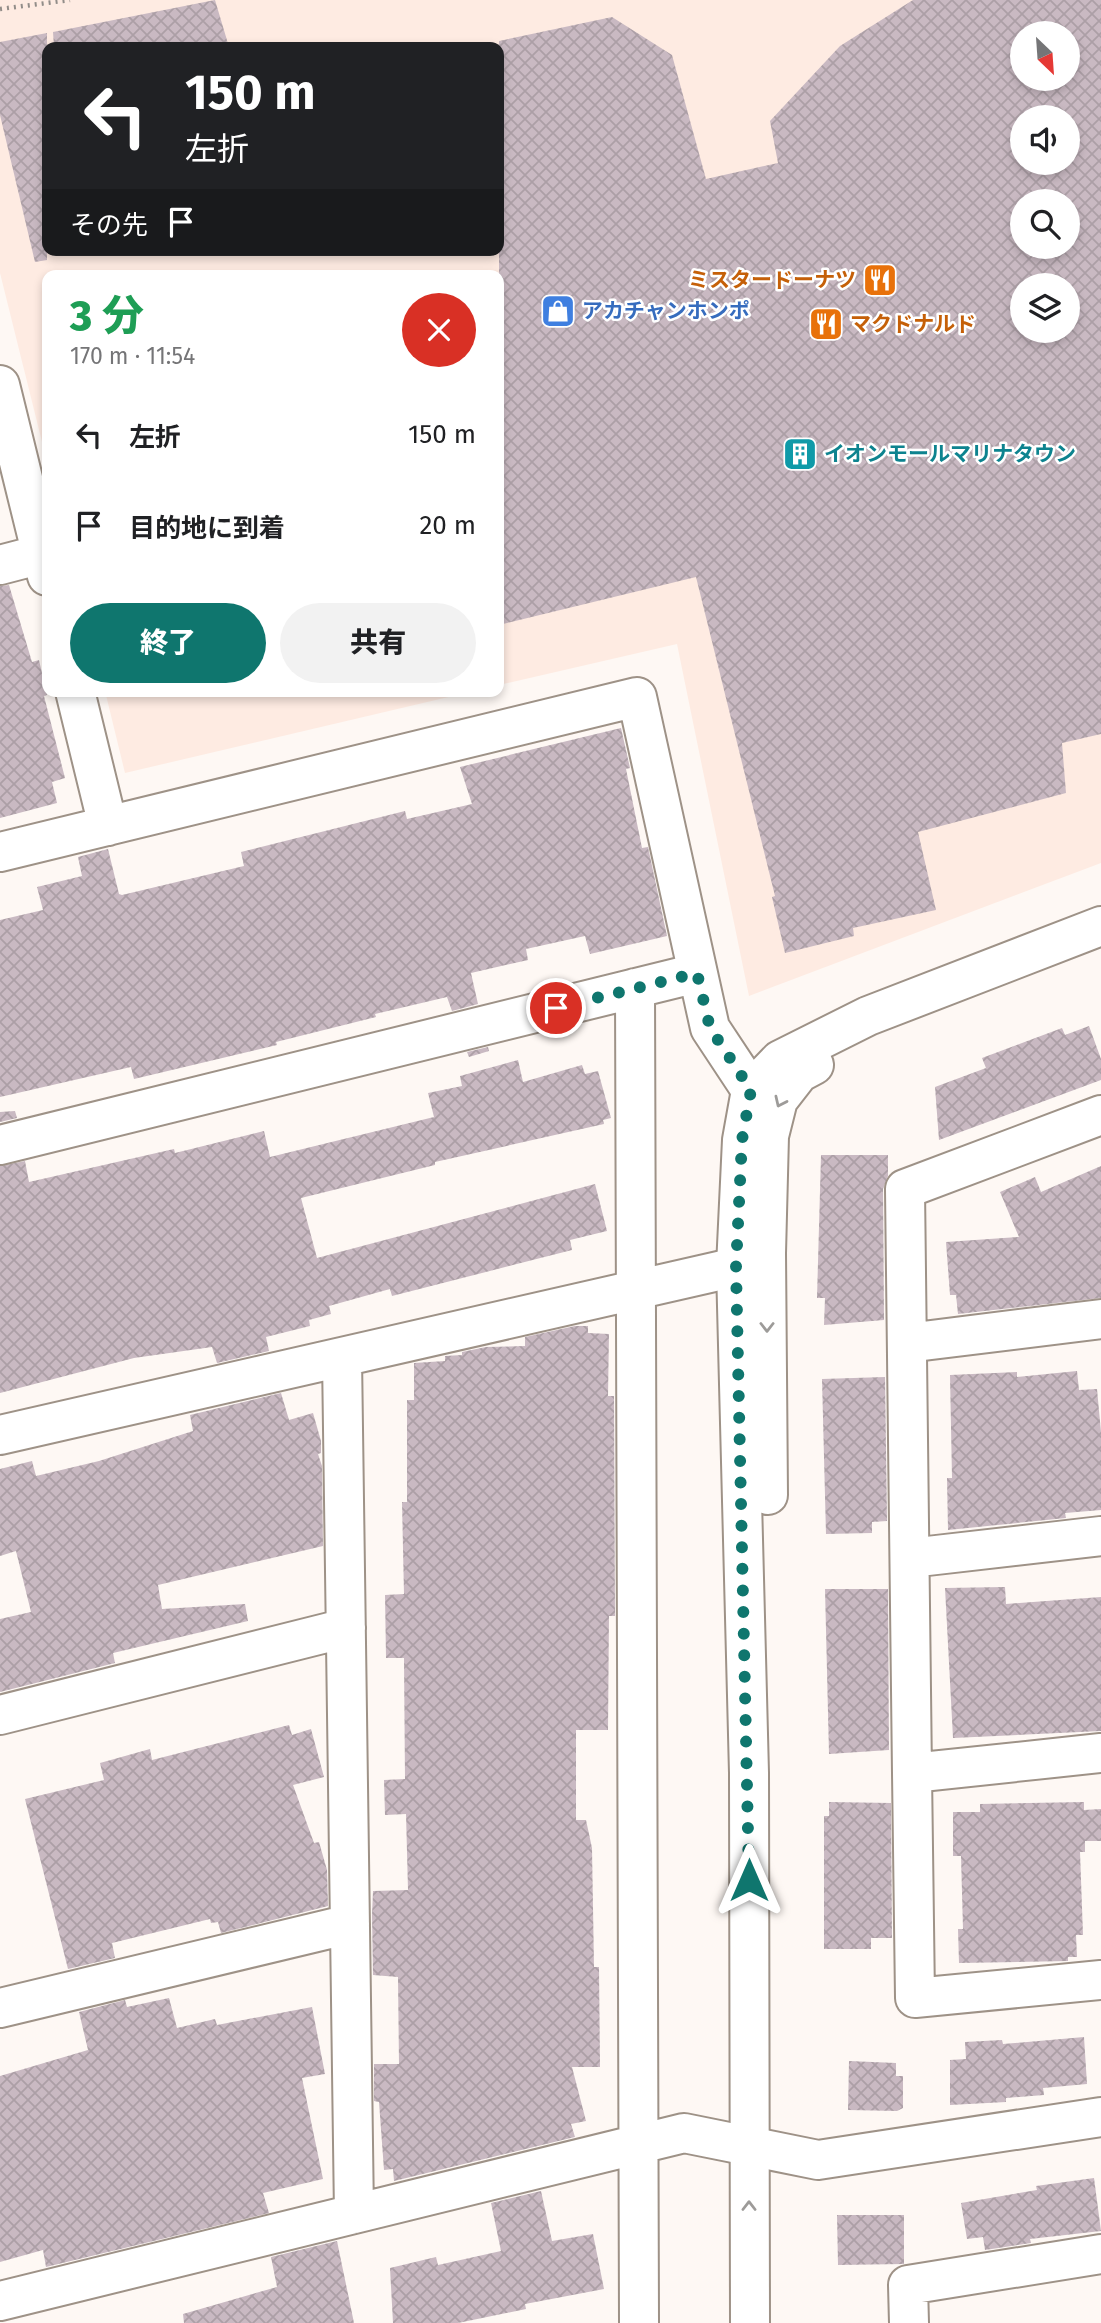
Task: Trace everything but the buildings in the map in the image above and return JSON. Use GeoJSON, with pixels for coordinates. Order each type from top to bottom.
{"type":"FeatureCollection","features":[{"type":"Feature","properties":{"kind":"street"},"geometry":{"type":"LineString","coordinates":[[0,385],[42,553]]}},
{"type":"Feature","properties":{"kind":"street"},"geometry":{"type":"LineString","coordinates":[[0,565],[42,565]]}},
{"type":"Feature","properties":{"kind":"street"},"geometry":{"type":"LineString","coordinates":[[76,697],[108,826]]}},
{"type":"Feature","properties":{"kind":"street"},"geometry":{"type":"LineString","coordinates":[[0,852],[637,697],[710,1028],[751,1090]]}},
{"type":"Feature","properties":{"kind":"street"},"geometry":{"type":"LineString","coordinates":[[773,2323],[762,2149],[736,1267],[742,1140],[751,1090],[780,1060],[868,1016],[1101,926]]}},
{"type":"Feature","properties":{"kind":"street"},"geometry":{"type":"LineString","coordinates":[[750,2323],[762,2149],[768,1847],[766,1253],[769,1136],[778,1100],[799,1073],[837,1053],[924,1015],[1101,948]]}},
{"type":"Feature","properties":{"kind":"street"},"geometry":{"type":"LineString","coordinates":[[0,1144],[697,973]]}},
{"type":"Feature","properties":{"kind":"street"},"geometry":{"type":"LineString","coordinates":[[635,988],[639,2323]]}},
{"type":"Feature","properties":{"kind":"street"},"geometry":{"type":"LineString","coordinates":[[1101,1115],[905,1189],[915,1998],[1101,1980]]}},
{"type":"Feature","properties":{"kind":"street"},"geometry":{"type":"LineString","coordinates":[[0,1435],[736,1267]]}},
{"type":"Feature","properties":{"kind":"street"},"geometry":{"type":"LineString","coordinates":[[907,1343],[1101,1319]]}},
{"type":"Feature","properties":{"kind":"street"},"geometry":{"type":"LineString","coordinates":[[342,1357],[354,2214]]}},
{"type":"Feature","properties":{"kind":"street"},"geometry":{"type":"LineString","coordinates":[[910,1558],[1101,1536]]}},
{"type":"Feature","properties":{"kind":"street"},"geometry":{"type":"LineString","coordinates":[[0,1715],[346,1628]]}},
{"type":"Feature","properties":{"kind":"street"},"geometry":{"type":"LineString","coordinates":[[912,1773],[1101,1752]]}},
{"type":"Feature","properties":{"kind":"street"},"geometry":{"type":"LineString","coordinates":[[0,2008],[350,1924]]}},
{"type":"Feature","properties":{"kind":"street"},"geometry":{"type":"LineString","coordinates":[[0,2301],[684,2133],[818,2160],[1101,2118]]}},
{"type":"Feature","properties":{"kind":"street"},"geometry":{"type":"LineString","coordinates":[[909,2323],[908,2285],[1101,2254]]}},
{"type":"Feature","properties":{"kind":"path"},"geometry":{"type":"LineString","coordinates":[[0,9],[70,0]]}},
{"type":"Feature","properties":{"kind":"shaded area","name":"イオンモールマリナタウン"},"geometry":{"type":"Polygon","coordinates":[[[0,0],[1101,0],[1101,863],[749,996],[677,644],[504,684],[504,270],[42,270],[42,442],[0,273],[0,0]]]}},
{"type":"Feature","properties":{"kind":"shaded area"},"geometry":{"type":"Polygon","coordinates":[[[106,697],[448,697],[125,773],[106,697]]]}},
{"type":"Feature","properties":{"kind":"place","name":"ミスタードーナツ"},"geometry":{"type":"Point","coordinates":[880,280]}},
{"type":"Feature","properties":{"kind":"place","name":"アカチャンホンポ"},"geometry":{"type":"Point","coordinates":[558,311]}},
{"type":"Feature","properties":{"kind":"place","name":"マクドナルド"},"geometry":{"type":"Point","coordinates":[826,324]}},
{"type":"Feature","properties":{"kind":"place","name":"イオンモールマリナタウン"},"geometry":{"type":"Point","coordinates":[800,454]}},
{"type":"Feature","properties":{"kind":"route"},"geometry":{"type":"LineString","coordinates":[[556,1008],[697,973],[710,1028],[751,1090],[742,1140],[736,1267],[749,1880]]}}]}
